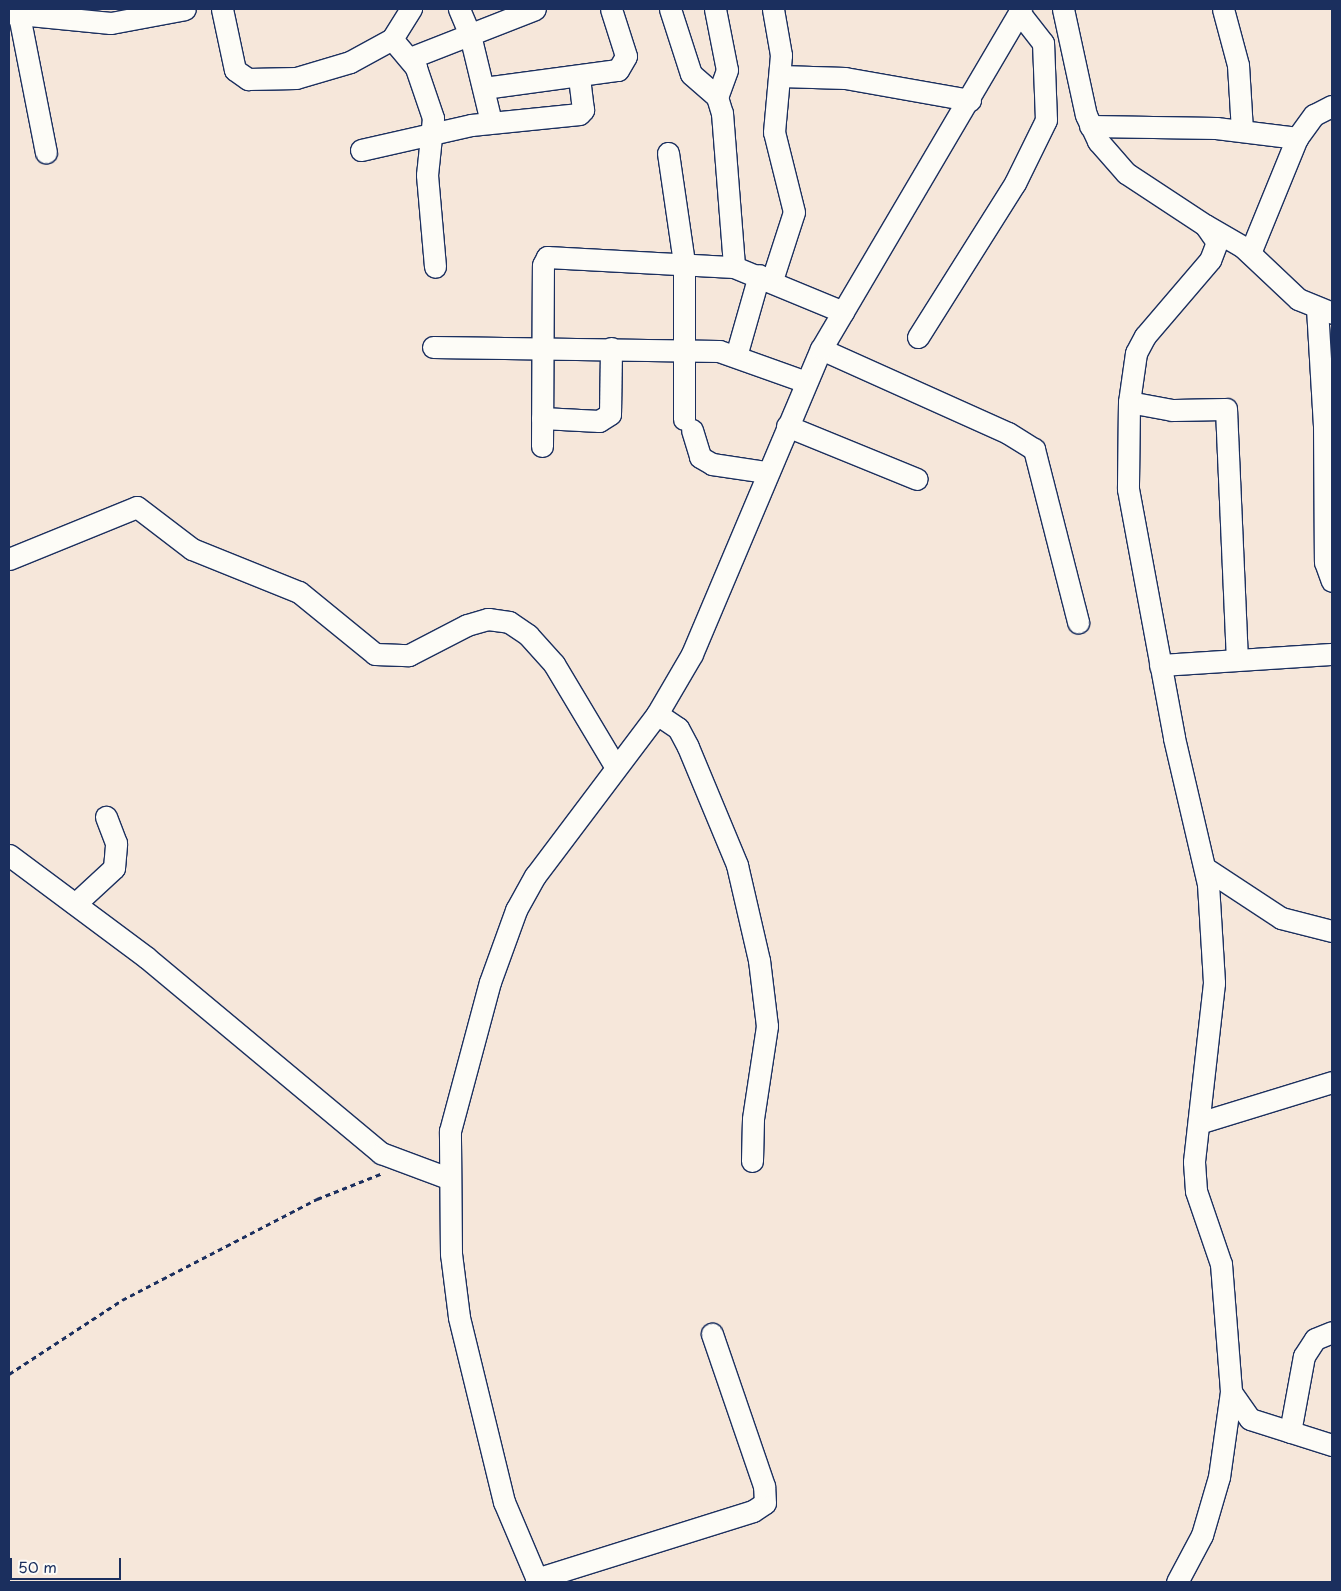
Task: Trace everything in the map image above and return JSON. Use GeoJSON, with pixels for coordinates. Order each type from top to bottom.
{"type":"FeatureCollection","features":[{"type":"Feature","properties":{"kind":"street"},"geometry":{"type":"LineString","coordinates":[[46,152],[14,14],[111,24],[185,9]]}},
{"type":"Feature","properties":{"kind":"street"},"geometry":{"type":"LineString","coordinates":[[222,9],[235,70],[248,79],[313,75],[392,40],[411,9]]}},
{"type":"Feature","properties":{"kind":"street"},"geometry":{"type":"LineString","coordinates":[[459,9],[470,35],[491,122]]}},
{"type":"Feature","properties":{"kind":"street"},"geometry":{"type":"LineString","coordinates":[[410,58],[536,9]]}},
{"type":"Feature","properties":{"kind":"street"},"geometry":{"type":"LineString","coordinates":[[484,88],[610,72],[624,65],[625,45],[612,9]]}},
{"type":"Feature","properties":{"kind":"street"},"geometry":{"type":"LineString","coordinates":[[670,9],[692,74],[717,98]]}},
{"type":"Feature","properties":{"kind":"street"},"geometry":{"type":"LineString","coordinates":[[715,9],[727,70],[717,98],[727,154],[734,267]]}},
{"type":"Feature","properties":{"kind":"street"},"geometry":{"type":"LineString","coordinates":[[736,356],[794,212],[774,132],[780,76],[773,9]]}},
{"type":"Feature","properties":{"kind":"street"},"geometry":{"type":"LineString","coordinates":[[1063,9],[1090,126],[1109,157],[1126,173],[1250,253],[1281,287],[1325,311],[1328,425],[1325,562],[1332,581]]}},
{"type":"Feature","properties":{"kind":"street"},"geometry":{"type":"LineString","coordinates":[[1223,9],[1238,65],[1242,130]]}},
{"type":"Feature","properties":{"kind":"street"},"geometry":{"type":"LineString","coordinates":[[712,1334],[764,1486],[765,1503],[753,1511],[537,1581],[504,1502],[453,1286],[448,1178],[457,1097],[516,910],[555,845],[657,714],[692,654],[766,472],[822,349],[970,100],[1021,10],[1043,43],[1046,120],[1024,166],[918,337]]}},
{"type":"Feature","properties":{"kind":"street"},"geometry":{"type":"LineString","coordinates":[[392,40],[410,58],[430,105],[434,133],[427,175],[435,267]]}},
{"type":"Feature","properties":{"kind":"street"},"geometry":{"type":"LineString","coordinates":[[361,150],[491,122],[579,114],[583,110],[579,76]]}},
{"type":"Feature","properties":{"kind":"street"},"geometry":{"type":"LineString","coordinates":[[780,76],[845,78],[970,100]]}},
{"type":"Feature","properties":{"kind":"street"},"geometry":{"type":"LineString","coordinates":[[1250,253],[1297,138],[1314,115],[1332,106]]}},
{"type":"Feature","properties":{"kind":"street"},"geometry":{"type":"LineString","coordinates":[[1090,126],[1242,130],[1297,138]]}},
{"type":"Feature","properties":{"kind":"street"},"geometry":{"type":"LineString","coordinates":[[668,153],[684,263],[684,349],[688,424],[700,457],[712,464],[766,472]]}},
{"type":"Feature","properties":{"kind":"street"},"geometry":{"type":"LineString","coordinates":[[1177,1582],[1202,1535],[1219,1477],[1231,1392],[1221,1264],[1196,1190],[1199,1123],[1214,984],[1205,868],[1133,536],[1128,489],[1129,402],[1134,360],[1145,336],[1215,250],[1217,242],[1205,225]]}},
{"type":"Feature","properties":{"kind":"street"},"geometry":{"type":"LineString","coordinates":[[542,446],[543,265],[547,257],[734,267],[766,278],[843,312]]}},
{"type":"Feature","properties":{"kind":"street"},"geometry":{"type":"LineString","coordinates":[[433,347],[684,349],[736,356],[806,382]]}},
{"type":"Feature","properties":{"kind":"street"},"geometry":{"type":"LineString","coordinates":[[542,418],[599,421],[610,414],[611,348]]}},
{"type":"Feature","properties":{"kind":"street"},"geometry":{"type":"LineString","coordinates":[[822,349],[1008,433],[1034,449],[1078,622]]}},
{"type":"Feature","properties":{"kind":"street"},"geometry":{"type":"LineString","coordinates":[[1129,402],[1172,410],[1226,409],[1237,660]]}},
{"type":"Feature","properties":{"kind":"street"},"geometry":{"type":"LineString","coordinates":[[787,426],[917,479]]}},
{"type":"Feature","properties":{"kind":"street"},"geometry":{"type":"LineString","coordinates":[[9,559],[137,507],[192,549],[299,592],[375,654],[409,655],[467,625],[488,619],[509,622],[528,635],[554,664],[615,766]]}},
{"type":"Feature","properties":{"kind":"street"},"geometry":{"type":"LineString","coordinates":[[1160,665],[1332,654]]}},
{"type":"Feature","properties":{"kind":"street"},"geometry":{"type":"LineString","coordinates":[[657,714],[678,728],[688,748],[736,865],[757,951],[766,1026],[753,1119],[752,1160]]}},
{"type":"Feature","properties":{"kind":"street"},"geometry":{"type":"LineString","coordinates":[[75,904],[114,868],[116,843],[106,817]]}},
{"type":"Feature","properties":{"kind":"street"},"geometry":{"type":"LineString","coordinates":[[9,855],[75,904],[381,1154],[403,1165],[448,1178]]}},
{"type":"Feature","properties":{"kind":"street"},"geometry":{"type":"LineString","coordinates":[[1205,868],[1281,918],[1332,931]]}},
{"type":"Feature","properties":{"kind":"street"},"geometry":{"type":"LineString","coordinates":[[1199,1123],[1332,1082]]}},
{"type":"Feature","properties":{"kind":"street"},"geometry":{"type":"LineString","coordinates":[[1290,1432],[1307,1351],[1315,1339],[1332,1332]]}},
{"type":"Feature","properties":{"kind":"street"},"geometry":{"type":"LineString","coordinates":[[1231,1392],[1250,1419],[1332,1444]]}},
{"type":"Feature","properties":{"kind":"path"},"geometry":{"type":"LineString","coordinates":[[9,1374],[122,1300],[317,1199],[403,1165]]}}]}
